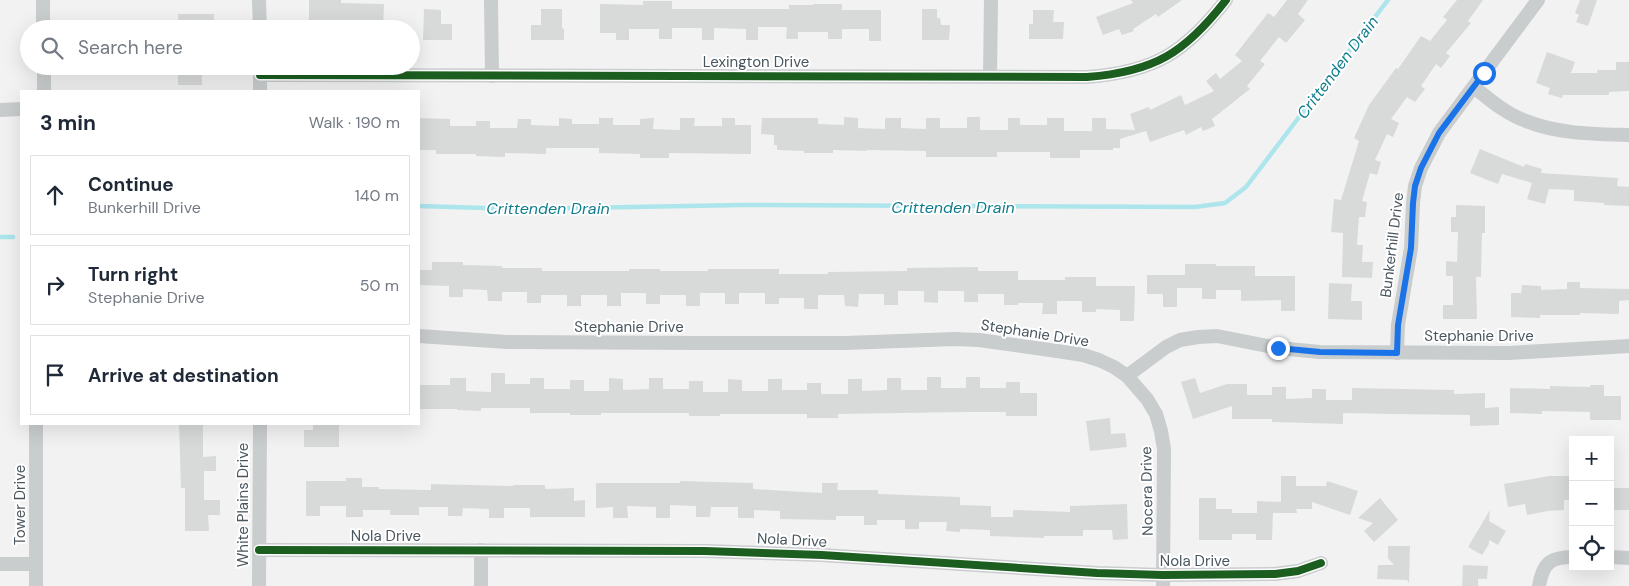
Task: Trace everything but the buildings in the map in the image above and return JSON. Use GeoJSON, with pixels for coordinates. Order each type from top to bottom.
{"type":"FeatureCollection","features":[{"type":"Feature","properties":{"kind":"street"},"geometry":{"type":"LineString","coordinates":[[43,0],[43,20]]}},
{"type":"Feature","properties":{"kind":"street"},"geometry":{"type":"LineString","coordinates":[[259,0],[260,20]]}},
{"type":"Feature","properties":{"kind":"street"},"geometry":{"type":"LineString","coordinates":[[491,0],[492,76]]}},
{"type":"Feature","properties":{"kind":"street"},"geometry":{"type":"LineString","coordinates":[[990,76],[991,0]]}},
{"type":"Feature","properties":{"kind":"street","name":"Lexington Drive"},"geometry":{"type":"LineString","coordinates":[[420,74],[1111,76],[1131,72],[1168,56],[1204,27],[1226,0]]}},
{"type":"Feature","properties":{"kind":"street","name":"Bunkerhill Drive"},"geometry":{"type":"LineString","coordinates":[[1397,353],[1398,325],[1411,248],[1415,186],[1421,168],[1439,133],[1538,0]]}},
{"type":"Feature","properties":{"kind":"street"},"geometry":{"type":"LineString","coordinates":[[44,75],[44,90]]}},
{"type":"Feature","properties":{"kind":"street"},"geometry":{"type":"LineString","coordinates":[[260,75],[260,90]]}},
{"type":"Feature","properties":{"kind":"street"},"geometry":{"type":"LineString","coordinates":[[1474,87],[1506,111],[1525,121],[1547,128],[1568,132],[1629,135]]}},
{"type":"Feature","properties":{"kind":"street"},"geometry":{"type":"LineString","coordinates":[[0,110],[20,109]]}},
{"type":"Feature","properties":{"kind":"street","name":"Stephanie Drive"},"geometry":{"type":"LineString","coordinates":[[420,336],[507,342],[845,343],[955,339],[979,340],[1083,355],[1099,360],[1127,376],[1166,347],[1180,340],[1198,337],[1216,336],[1297,350],[1320,352],[1509,353],[1629,346]]}},
{"type":"Feature","properties":{"kind":"street","name":"Nocera Drive"},"geometry":{"type":"LineString","coordinates":[[1127,376],[1147,399],[1156,414],[1161,431],[1164,449],[1163,580]]}},
{"type":"Feature","properties":{"kind":"street","name":"Tower Drive"},"geometry":{"type":"LineString","coordinates":[[36,425],[36,586]]}},
{"type":"Feature","properties":{"kind":"street","name":"White Plains Drive"},"geometry":{"type":"LineString","coordinates":[[259,586],[260,425]]}},
{"type":"Feature","properties":{"kind":"street","name":"Nola Drive"},"geometry":{"type":"LineString","coordinates":[[259,550],[654,550],[749,552],[822,555],[1163,580],[1275,574],[1298,571],[1321,563]]}},
{"type":"Feature","properties":{"kind":"street"},"geometry":{"type":"LineString","coordinates":[[481,550],[481,586]]}},
{"type":"Feature","properties":{"kind":"street"},"geometry":{"type":"LineString","coordinates":[[1539,586],[1546,565],[1553,559],[1569,557]]}},
{"type":"Feature","properties":{"kind":"street"},"geometry":{"type":"LineString","coordinates":[[1614,558],[1629,558]]}},
{"type":"Feature","properties":{"kind":"street"},"geometry":{"type":"LineString","coordinates":[[0,564],[36,564]]}},
{"type":"Feature","properties":{"kind":"waterway","name":"Crittenden Drain"},"geometry":{"type":"LineString","coordinates":[[420,206],[522,209],[742,205],[1195,207],[1225,203],[1246,187],[1388,0]]}},
{"type":"Feature","properties":{"kind":"waterway","name":"Crittenden Drain"},"geometry":{"type":"LineString","coordinates":[[0,237],[13,237]]}},
{"type":"Feature","properties":{"kind":"cycle path"},"geometry":{"type":"LineString","coordinates":[[260,75],[1087,77],[1131,70],[1166,56],[1196,34],[1226,0]]}},
{"type":"Feature","properties":{"kind":"cycle path"},"geometry":{"type":"LineString","coordinates":[[259,550],[705,551],[822,555],[1097,573],[1163,575],[1275,574],[1298,571],[1321,563]]}},
{"type":"Feature","properties":{"kind":"route"},"geometry":{"type":"LineString","coordinates":[[1278,348],[1320,352],[1397,353],[1398,325],[1409,268],[1415,186],[1428,151],[1439,133],[1484,73]]}}]}
